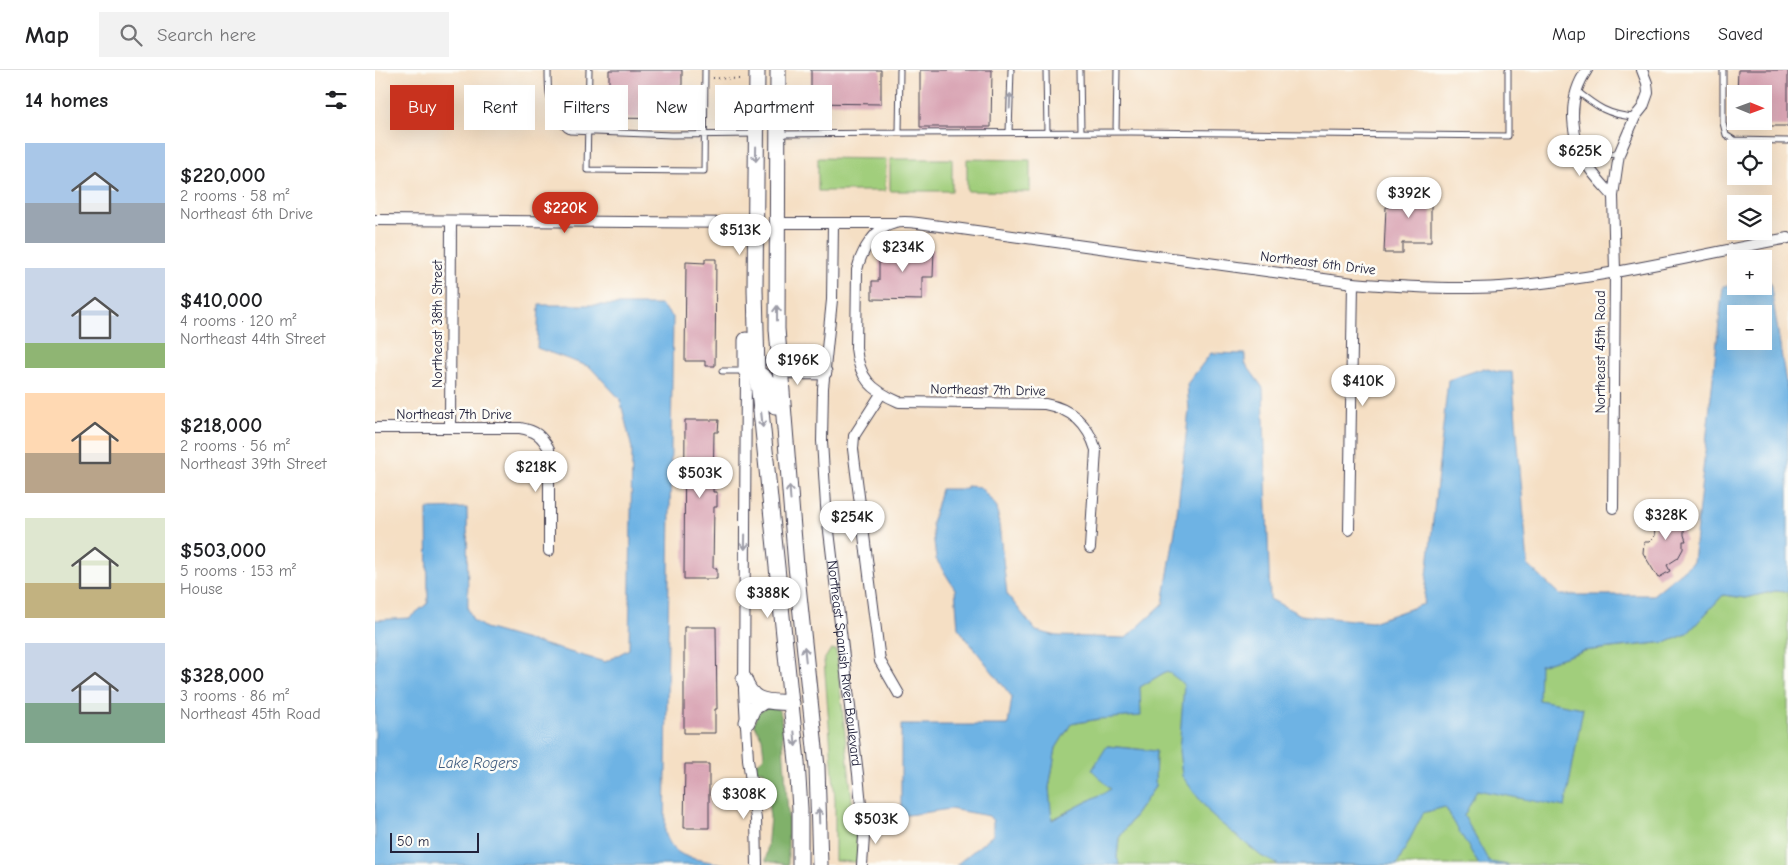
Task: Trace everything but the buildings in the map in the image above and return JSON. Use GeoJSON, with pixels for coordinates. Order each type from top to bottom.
{"type":"FeatureCollection","features":[{"type":"Feature","properties":{"kind":"main road"},"geometry":{"type":"LineString","coordinates":[[757,70],[755,289],[752,372],[792,703],[799,786],[800,865]]}},
{"type":"Feature","properties":{"kind":"main road"},"geometry":{"type":"LineString","coordinates":[[778,70],[777,321],[779,368],[796,566],[817,768],[820,865]]}},
{"type":"Feature","properties":{"kind":"main road"},"geometry":{"type":"LineString","coordinates":[[755,289],[766,352],[774,364],[779,368],[791,371],[824,372]]}},
{"type":"Feature","properties":{"kind":"main road"},"geometry":{"type":"LineString","coordinates":[[752,372],[763,376],[771,388],[789,471]]}},
{"type":"Feature","properties":{"kind":"main road"},"geometry":{"type":"LineString","coordinates":[[744,678],[752,695],[764,701],[792,703]]}},
{"type":"Feature","properties":{"kind":"main road"},"geometry":{"type":"LineString","coordinates":[[747,722],[753,708],[764,701]]}},
{"type":"Feature","properties":{"kind":"street"},"geometry":{"type":"LineString","coordinates":[[1587,70],[1582,78],[1575,100],[1574,126],[1576,140],[1590,169],[1613,196]]}},
{"type":"Feature","properties":{"kind":"street","name":"Northeast 45th Road"},"geometry":{"type":"LineString","coordinates":[[1613,508],[1615,271],[1613,196],[1619,154],[1635,117],[1643,107],[1647,93],[1647,83],[1642,70]]}},
{"type":"Feature","properties":{"kind":"street"},"geometry":{"type":"LineString","coordinates":[[375,220],[755,223]]}},
{"type":"Feature","properties":{"kind":"street","name":"Northeast 38th Street"},"geometry":{"type":"LineString","coordinates":[[450,427],[451,221]]}},
{"type":"Feature","properties":{"kind":"street","name":"Northeast 6th Drive"},"geometry":{"type":"LineString","coordinates":[[777,223],[918,222],[1353,283],[1405,288],[1452,289],[1546,283],[1788,238]]}},
{"type":"Feature","properties":{"kind":"street","name":"Northeast Spanish River Boulevard"},"geometry":{"type":"LineString","coordinates":[[833,223],[832,300],[821,420],[824,482],[864,837],[862,865]]}},
{"type":"Feature","properties":{"kind":"street"},"geometry":{"type":"LineString","coordinates":[[894,223],[878,232],[868,244],[860,258],[857,270],[857,360],[861,372],[868,382],[881,394],[854,436],[853,449],[880,661],[899,694]]}},
{"type":"Feature","properties":{"kind":"street"},"geometry":{"type":"LineString","coordinates":[[1349,530],[1353,283]]}},
{"type":"Feature","properties":{"kind":"street"},"geometry":{"type":"LineString","coordinates":[[752,372],[744,678],[748,760],[756,819],[757,865]]}},
{"type":"Feature","properties":{"kind":"street","name":"Northeast 7th Drive"},"geometry":{"type":"LineString","coordinates":[[881,394],[899,402],[910,403],[1045,404],[1057,406],[1079,418],[1093,438],[1096,450],[1089,548]]}},
{"type":"Feature","properties":{"kind":"street","name":"Northeast 7th Drive"},"geometry":{"type":"LineString","coordinates":[[375,428],[450,427],[520,428],[532,430],[543,438],[549,449],[549,550]]}},
{"type":"Feature","properties":{"kind":"lane"},"geometry":{"type":"LineString","coordinates":[[548,70],[550,102],[565,128],[570,131],[705,135],[756,134]]}},
{"type":"Feature","properties":{"kind":"lane"},"geometry":{"type":"LineString","coordinates":[[589,70],[587,170],[704,171],[705,70]]}},
{"type":"Feature","properties":{"kind":"lane"},"geometry":{"type":"LineString","coordinates":[[899,133],[900,70]]}},
{"type":"Feature","properties":{"kind":"lane"},"geometry":{"type":"LineString","coordinates":[[1009,132],[1011,70]]}},
{"type":"Feature","properties":{"kind":"lane"},"geometry":{"type":"LineString","coordinates":[[1046,70],[1047,132]]}},
{"type":"Feature","properties":{"kind":"lane"},"geometry":{"type":"LineString","coordinates":[[1080,70],[1081,132]]}},
{"type":"Feature","properties":{"kind":"lane"},"geometry":{"type":"LineString","coordinates":[[1116,132],[1117,70]]}},
{"type":"Feature","properties":{"kind":"lane"},"geometry":{"type":"LineString","coordinates":[[778,134],[1116,132],[1508,136],[1508,70]]}},
{"type":"Feature","properties":{"kind":"lane"},"geometry":{"type":"LineString","coordinates":[[1723,70],[1723,123],[1725,135],[1733,140],[1741,141],[1788,141]]}},
{"type":"Feature","properties":{"kind":"lane"},"geometry":{"type":"LineString","coordinates":[[1577,91],[1600,109],[1614,114],[1635,117]]}},
{"type":"Feature","properties":{"kind":"lane"},"geometry":{"type":"LineString","coordinates":[[1583,156],[1619,154]]}},
{"type":"Feature","properties":{"kind":"lane"},"geometry":{"type":"LineString","coordinates":[[722,371],[752,372]]}},
{"type":"Feature","properties":{"kind":"path"},"geometry":{"type":"LineString","coordinates":[[705,78],[741,79]]}},
{"type":"Feature","properties":{"kind":"green space"},"geometry":{"type":"Polygon","coordinates":[[[818,158],[886,159],[885,191],[818,191],[818,158]]]}},
{"type":"Feature","properties":{"kind":"green space"},"geometry":{"type":"Polygon","coordinates":[[[890,159],[952,159],[952,191],[890,191],[890,159]]]}},
{"type":"Feature","properties":{"kind":"green space"},"geometry":{"type":"Polygon","coordinates":[[[967,159],[1030,160],[1030,192],[967,191],[967,159]]]}},
{"type":"Feature","properties":{"kind":"green space"},"geometry":{"type":"Polygon","coordinates":[[[1775,591],[1788,592],[1788,865],[1120,865],[1117,858],[1119,838],[1155,787],[1156,751],[1108,746],[1112,789],[1051,820],[1049,788],[1056,748],[1071,724],[1099,719],[1140,687],[1167,671],[1540,665],[1583,651],[1667,642],[1687,634],[1723,595],[1745,598],[1775,591]]]}},
{"type":"Feature","properties":{"kind":"green space"},"geometry":{"type":"Polygon","coordinates":[[[831,649],[836,650],[858,856],[856,862],[835,861],[835,800],[824,660],[831,649]]]}},
{"type":"Feature","properties":{"kind":"green space"},"geometry":{"type":"Polygon","coordinates":[[[767,707],[778,709],[781,715],[788,814],[788,865],[766,861],[770,817],[764,771],[756,771],[755,763],[758,763],[764,756],[762,738],[754,724],[757,714],[767,707]]]}},
{"type":"Feature","properties":{"kind":"water"},"geometry":{"type":"Polygon","coordinates":[[[1727,285],[1727,295],[1772,294],[1788,396],[1788,592],[1775,591],[1745,598],[1723,595],[1687,634],[1667,642],[1583,651],[1540,665],[1539,700],[1583,708],[1565,807],[1477,790],[1464,816],[1489,862],[1509,865],[1479,865],[1445,807],[1423,813],[1397,865],[1279,865],[1261,856],[1212,816],[1182,776],[1179,751],[1184,684],[1167,671],[1140,687],[1141,716],[1099,719],[1071,724],[1056,748],[1049,788],[1052,820],[1111,789],[1092,770],[1107,746],[1156,751],[1155,787],[1119,838],[1117,858],[1120,865],[956,865],[993,835],[993,821],[989,816],[950,809],[901,816],[901,725],[1008,725],[1012,697],[958,628],[955,589],[936,559],[932,523],[941,489],[967,489],[967,486],[980,487],[997,507],[1007,594],[1036,631],[1057,636],[1126,638],[1163,604],[1175,531],[1189,410],[1187,384],[1211,353],[1245,354],[1245,363],[1263,388],[1270,599],[1301,615],[1372,622],[1424,604],[1448,380],[1484,368],[1498,372],[1512,372],[1528,565],[1560,595],[1653,595],[1693,562],[1723,286],[1727,285]]]}},
{"type":"Feature","properties":{"kind":"water","name":"Lake Rogers"},"geometry":{"type":"Polygon","coordinates":[[[539,305],[661,305],[673,317],[665,832],[671,845],[682,855],[729,865],[375,865],[375,620],[409,618],[428,603],[427,509],[467,508],[468,609],[473,620],[485,628],[605,662],[629,649],[632,449],[620,399],[590,367],[537,348],[539,305]]]}}]}
